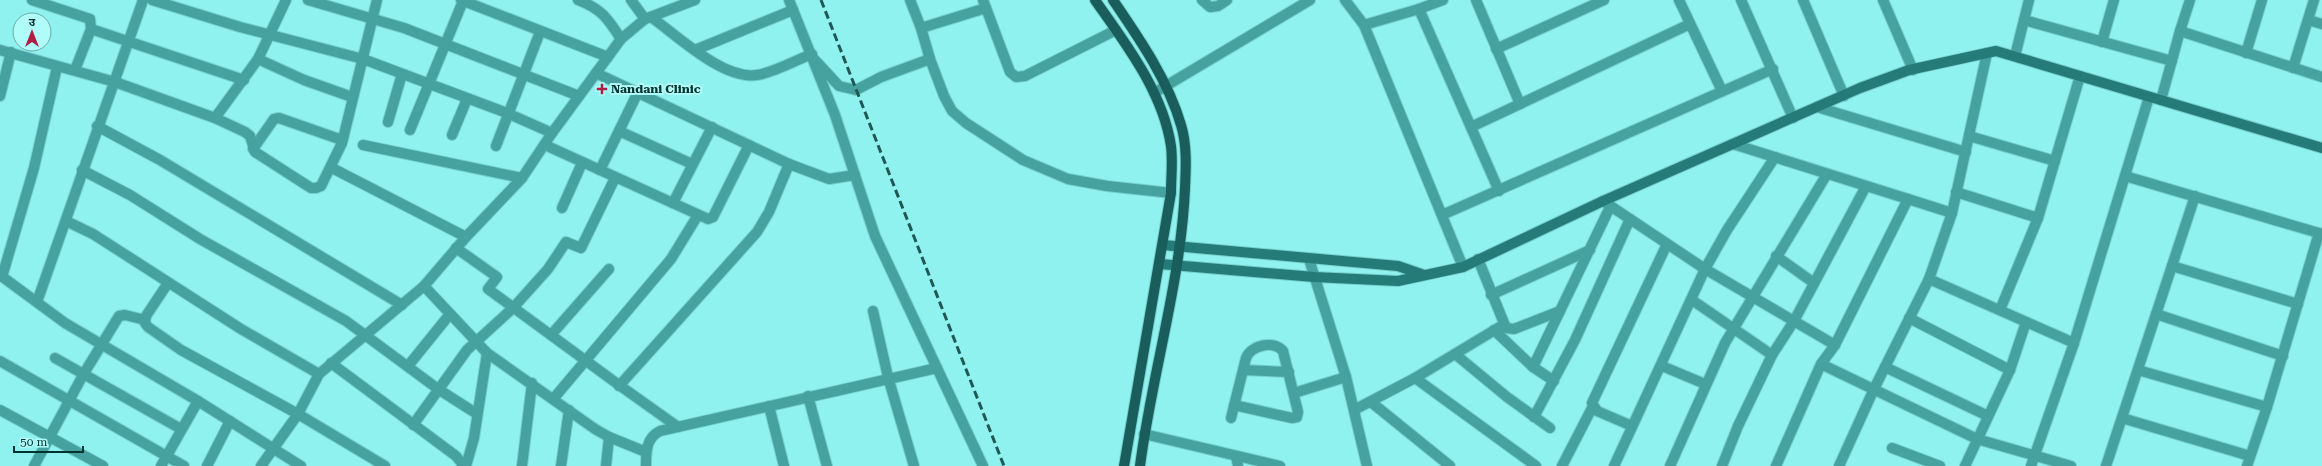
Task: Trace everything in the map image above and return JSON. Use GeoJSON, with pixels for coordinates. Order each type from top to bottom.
{"type":"FeatureCollection","features":[{"type":"Feature","properties":{"kind":"main road"},"geometry":{"type":"LineString","coordinates":[[1095,0],[1116,30],[1154,93],[1164,118],[1171,147],[1171,193],[1160,264],[1130,422],[1124,466]]}},
{"type":"Feature","properties":{"kind":"main road"},"geometry":{"type":"LineString","coordinates":[[1113,0],[1144,49],[1165,87],[1182,126],[1185,145],[1184,207],[1177,266],[1144,434],[1140,466]]}},
{"type":"Feature","properties":{"kind":"main road"},"geometry":{"type":"LineString","coordinates":[[1160,264],[1314,277],[1398,281],[1463,267],[1607,204],[1733,144],[1844,96],[1914,70],[1996,51],[2322,148]]}},
{"type":"Feature","properties":{"kind":"main road"},"geometry":{"type":"LineString","coordinates":[[1163,245],[1398,266],[1424,276]]}},
{"type":"Feature","properties":{"kind":"street"},"geometry":{"type":"LineString","coordinates":[[32,0],[49,2],[90,18],[91,29],[76,70]]}},
{"type":"Feature","properties":{"kind":"street"},"geometry":{"type":"LineString","coordinates":[[37,302],[66,221],[82,170],[115,82],[127,41],[143,0]]}},
{"type":"Feature","properties":{"kind":"street"},"geometry":{"type":"LineString","coordinates":[[152,0],[269,34],[363,59],[507,113],[552,133]]}},
{"type":"Feature","properties":{"kind":"street"},"geometry":{"type":"LineString","coordinates":[[215,118],[258,59],[286,0]]}},
{"type":"Feature","properties":{"kind":"street"},"geometry":{"type":"LineString","coordinates":[[308,0],[373,17],[445,42],[579,96]]}},
{"type":"Feature","properties":{"kind":"street"},"geometry":{"type":"LineString","coordinates":[[0,50],[115,82],[215,118],[245,132],[250,136],[253,149],[312,188],[321,186],[332,168],[342,140],[378,0]]}},
{"type":"Feature","properties":{"kind":"street"},"geometry":{"type":"LineString","coordinates":[[410,130],[462,0],[540,32],[608,57]]}},
{"type":"Feature","properties":{"kind":"street"},"geometry":{"type":"LineString","coordinates":[[578,0],[594,3],[623,38]]}},
{"type":"Feature","properties":{"kind":"street"},"geometry":{"type":"LineString","coordinates":[[631,0],[646,19],[727,69],[742,75],[758,75],[813,57]]}},
{"type":"Feature","properties":{"kind":"street"},"geometry":{"type":"LineString","coordinates":[[261,466],[298,414],[320,374],[331,362],[424,286],[456,248],[522,178],[546,145],[552,133],[623,38],[646,19],[695,0]]}},
{"type":"Feature","properties":{"kind":"street"},"geometry":{"type":"LineString","coordinates":[[789,0],[835,115],[875,236],[983,466]]}},
{"type":"Feature","properties":{"kind":"street"},"geometry":{"type":"LineString","coordinates":[[910,0],[944,96],[952,111],[966,123],[1023,160],[1068,179],[1107,186],[1171,193]]}},
{"type":"Feature","properties":{"kind":"street"},"geometry":{"type":"LineString","coordinates":[[1202,0],[1210,7],[1218,6],[1227,0]]}},
{"type":"Feature","properties":{"kind":"street"},"geometry":{"type":"LineString","coordinates":[[1154,93],[1310,0]]}},
{"type":"Feature","properties":{"kind":"street"},"geometry":{"type":"LineString","coordinates":[[1345,0],[1364,25],[1463,267]]}},
{"type":"Feature","properties":{"kind":"street"},"geometry":{"type":"LineString","coordinates":[[1364,25],[1420,9],[1443,0]]}},
{"type":"Feature","properties":{"kind":"street"},"geometry":{"type":"LineString","coordinates":[[1476,0],[1520,104]]}},
{"type":"Feature","properties":{"kind":"street"},"geometry":{"type":"LineString","coordinates":[[1496,49],[1604,0]]}},
{"type":"Feature","properties":{"kind":"street"},"geometry":{"type":"LineString","coordinates":[[1679,0],[1722,91]]}},
{"type":"Feature","properties":{"kind":"street"},"geometry":{"type":"LineString","coordinates":[[1740,0],[1773,69],[1793,118]]}},
{"type":"Feature","properties":{"kind":"street"},"geometry":{"type":"LineString","coordinates":[[1803,0],[1844,96]]}},
{"type":"Feature","properties":{"kind":"street"},"geometry":{"type":"LineString","coordinates":[[2015,56],[2029,0]]}},
{"type":"Feature","properties":{"kind":"street"},"geometry":{"type":"LineString","coordinates":[[2102,42],[2114,0]]}},
{"type":"Feature","properties":{"kind":"street"},"geometry":{"type":"LineString","coordinates":[[2161,100],[2190,0]]}},
{"type":"Feature","properties":{"kind":"street"},"geometry":{"type":"LineString","coordinates":[[2246,53],[2262,0]]}},
{"type":"Feature","properties":{"kind":"street"},"geometry":{"type":"LineString","coordinates":[[2293,68],[2314,0]]}},
{"type":"Feature","properties":{"kind":"street"},"geometry":{"type":"LineString","coordinates":[[1887,1],[1914,70]]}},
{"type":"Feature","properties":{"kind":"street"},"geometry":{"type":"LineString","coordinates":[[921,28],[984,4],[1010,72],[1016,77],[1025,76],[1116,30]]}},
{"type":"Feature","properties":{"kind":"street"},"geometry":{"type":"LineString","coordinates":[[1420,9],[1499,191]]}},
{"type":"Feature","properties":{"kind":"street"},"geometry":{"type":"LineString","coordinates":[[695,50],[793,10]]}},
{"type":"Feature","properties":{"kind":"street"},"geometry":{"type":"LineString","coordinates":[[2024,20],[2172,62]]}},
{"type":"Feature","properties":{"kind":"street"},"geometry":{"type":"LineString","coordinates":[[2308,20],[2322,24]]}},
{"type":"Feature","properties":{"kind":"street"},"geometry":{"type":"LineString","coordinates":[[1471,127],[1690,24]]}},
{"type":"Feature","properties":{"kind":"street"},"geometry":{"type":"LineString","coordinates":[[91,29],[244,80]]}},
{"type":"Feature","properties":{"kind":"street"},"geometry":{"type":"LineString","coordinates":[[496,146],[507,113],[540,32]]}},
{"type":"Feature","properties":{"kind":"street"},"geometry":{"type":"LineString","coordinates":[[2180,32],[2322,77]]}},
{"type":"Feature","properties":{"kind":"street"},"geometry":{"type":"LineString","coordinates":[[0,96],[11,52]]}},
{"type":"Feature","properties":{"kind":"street"},"geometry":{"type":"LineString","coordinates":[[1839,466],[1874,389],[1929,279],[1952,213],[1987,53]]}},
{"type":"Feature","properties":{"kind":"street"},"geometry":{"type":"LineString","coordinates":[[813,57],[839,86],[856,90],[881,78],[930,59]]}},
{"type":"Feature","properties":{"kind":"street"},"geometry":{"type":"LineString","coordinates":[[258,59],[304,80],[352,98]]}},
{"type":"Feature","properties":{"kind":"street"},"geometry":{"type":"LineString","coordinates":[[57,67],[34,168],[1,276],[101,345],[198,401],[300,466]]}},
{"type":"Feature","properties":{"kind":"street"},"geometry":{"type":"LineString","coordinates":[[1442,215],[1773,69]]}},
{"type":"Feature","properties":{"kind":"street"},"geometry":{"type":"LineString","coordinates":[[596,73],[788,164],[834,179],[855,175]]}},
{"type":"Feature","properties":{"kind":"street"},"geometry":{"type":"LineString","coordinates":[[388,122],[402,74]]}},
{"type":"Feature","properties":{"kind":"street"},"geometry":{"type":"LineString","coordinates":[[2000,310],[2038,218],[2080,76]]}},
{"type":"Feature","properties":{"kind":"street"},"geometry":{"type":"LineString","coordinates":[[600,170],[638,92]]}},
{"type":"Feature","properties":{"kind":"street"},"geometry":{"type":"LineString","coordinates":[[2031,466],[2074,343],[2149,97]]}},
{"type":"Feature","properties":{"kind":"street"},"geometry":{"type":"LineString","coordinates":[[452,135],[467,99]]}},
{"type":"Feature","properties":{"kind":"street"},"geometry":{"type":"LineString","coordinates":[[1817,107],[1966,152]]}},
{"type":"Feature","properties":{"kind":"street"},"geometry":{"type":"LineString","coordinates":[[253,149],[274,119],[279,118],[342,140]]}},
{"type":"Feature","properties":{"kind":"street"},"geometry":{"type":"LineString","coordinates":[[98,126],[160,160],[402,305]]}},
{"type":"Feature","properties":{"kind":"street"},"geometry":{"type":"LineString","coordinates":[[673,203],[712,127]]}},
{"type":"Feature","properties":{"kind":"street"},"geometry":{"type":"LineString","coordinates":[[619,131],[692,164]]}},
{"type":"Feature","properties":{"kind":"street"},"geometry":{"type":"LineString","coordinates":[[1969,136],[2055,161]]}},
{"type":"Feature","properties":{"kind":"street"},"geometry":{"type":"LineString","coordinates":[[1733,144],[1952,213]]}},
{"type":"Feature","properties":{"kind":"street"},"geometry":{"type":"LineString","coordinates":[[363,145],[522,178]]}},
{"type":"Feature","properties":{"kind":"street"},"geometry":{"type":"LineString","coordinates":[[546,145],[582,163],[708,219],[713,217],[750,145]]}},
{"type":"Feature","properties":{"kind":"street"},"geometry":{"type":"LineString","coordinates":[[1614,466],[1662,366],[1705,269],[1727,230],[1775,157]]}},
{"type":"Feature","properties":{"kind":"street"},"geometry":{"type":"LineString","coordinates":[[562,208],[582,163]]}},
{"type":"Feature","properties":{"kind":"street"},"geometry":{"type":"LineString","coordinates":[[619,386],[757,232],[769,212],[788,164]]}},
{"type":"Feature","properties":{"kind":"street"},"geometry":{"type":"LineString","coordinates":[[332,168],[466,237]]}},
{"type":"Feature","properties":{"kind":"street"},"geometry":{"type":"LineString","coordinates":[[82,170],[130,196],[200,239],[366,334],[438,389],[477,414]]}},
{"type":"Feature","properties":{"kind":"street"},"geometry":{"type":"LineString","coordinates":[[1670,466],[1705,384],[1733,328],[1751,296],[1827,174]]}},
{"type":"Feature","properties":{"kind":"street"},"geometry":{"type":"LineString","coordinates":[[2122,418],[2249,461],[2267,408],[2321,233],[2125,176]]}},
{"type":"Feature","properties":{"kind":"street"},"geometry":{"type":"LineString","coordinates":[[413,424],[467,350],[512,308],[548,269],[566,242],[581,248],[615,178]]}},
{"type":"Feature","properties":{"kind":"street"},"geometry":{"type":"LineString","coordinates":[[1722,466],[1738,426],[1772,355],[1794,321],[1866,186]]}},
{"type":"Feature","properties":{"kind":"street"},"geometry":{"type":"LineString","coordinates":[[1956,192],[2038,218]]}},
{"type":"Feature","properties":{"kind":"street"},"geometry":{"type":"LineString","coordinates":[[2106,466],[2195,196]]}},
{"type":"Feature","properties":{"kind":"street"},"geometry":{"type":"LineString","coordinates":[[1776,466],[1821,364],[1835,345],[1908,199]]}},
{"type":"Feature","properties":{"kind":"street"},"geometry":{"type":"LineString","coordinates":[[1533,367],[1590,250],[1607,204],[1705,269],[1835,345]]}},
{"type":"Feature","properties":{"kind":"street"},"geometry":{"type":"LineString","coordinates":[[554,398],[671,259],[698,214]]}},
{"type":"Feature","properties":{"kind":"street"},"geometry":{"type":"LineString","coordinates":[[1534,417],[1575,340],[1630,219]]}},
{"type":"Feature","properties":{"kind":"street"},"geometry":{"type":"LineString","coordinates":[[66,221],[93,234],[241,329],[320,374]]}},
{"type":"Feature","properties":{"kind":"street"},"geometry":{"type":"LineString","coordinates":[[1562,466],[1593,406],[1593,399],[1667,244]]}},
{"type":"Feature","properties":{"kind":"street"},"geometry":{"type":"LineString","coordinates":[[456,248],[497,277],[488,289],[619,386],[678,427]]}},
{"type":"Feature","properties":{"kind":"street"},"geometry":{"type":"LineString","coordinates":[[1492,295],[1590,250]]}},
{"type":"Feature","properties":{"kind":"street"},"geometry":{"type":"LineString","coordinates":[[1776,256],[1814,283]]}},
{"type":"Feature","properties":{"kind":"street"},"geometry":{"type":"LineString","coordinates":[[1309,259],[1346,377],[1367,466]]}},
{"type":"Feature","properties":{"kind":"street"},"geometry":{"type":"LineString","coordinates":[[1478,260],[1503,325],[1506,328],[1514,329],[1560,311]]}},
{"type":"Feature","properties":{"kind":"street"},"geometry":{"type":"LineString","coordinates":[[2172,266],[2298,304]]}},
{"type":"Feature","properties":{"kind":"street"},"geometry":{"type":"LineString","coordinates":[[551,335],[609,269]]}},
{"type":"Feature","properties":{"kind":"street"},"geometry":{"type":"LineString","coordinates":[[1929,279],[2074,343]]}},
{"type":"Feature","properties":{"kind":"street"},"geometry":{"type":"LineString","coordinates":[[145,320],[168,283]]}},
{"type":"Feature","properties":{"kind":"street"},"geometry":{"type":"LineString","coordinates":[[424,286],[487,353],[609,437],[646,452]]}},
{"type":"Feature","properties":{"kind":"street"},"geometry":{"type":"LineString","coordinates":[[1692,300],[1772,355]]}},
{"type":"Feature","properties":{"kind":"street"},"geometry":{"type":"LineString","coordinates":[[873,311],[888,377],[914,466]]}},
{"type":"Feature","properties":{"kind":"street"},"geometry":{"type":"LineString","coordinates":[[408,366],[450,314]]}},
{"type":"Feature","properties":{"kind":"street"},"geometry":{"type":"LineString","coordinates":[[2156,314],[2283,356]]}},
{"type":"Feature","properties":{"kind":"street"},"geometry":{"type":"LineString","coordinates":[[34,466],[83,375],[121,315],[145,320]]}},
{"type":"Feature","properties":{"kind":"street"},"geometry":{"type":"LineString","coordinates":[[1909,318],[2010,370]]}},
{"type":"Feature","properties":{"kind":"street"},"geometry":{"type":"LineString","coordinates":[[145,320],[148,327],[181,350],[298,414],[385,466]]}},
{"type":"Feature","properties":{"kind":"street"},"geometry":{"type":"LineString","coordinates":[[1965,466],[2010,370],[2026,322]]}},
{"type":"Feature","properties":{"kind":"street"},"geometry":{"type":"LineString","coordinates":[[1354,410],[1416,378],[1503,325]]}},
{"type":"Feature","properties":{"kind":"street"},"geometry":{"type":"LineString","coordinates":[[1494,330],[1533,367],[1554,381]]}},
{"type":"Feature","properties":{"kind":"street"},"geometry":{"type":"LineString","coordinates":[[1231,418],[1234,405],[1243,370],[1250,349],[1274,346],[1284,351],[1298,412],[1297,417],[1294,418],[1234,405]]}},
{"type":"Feature","properties":{"kind":"street"},"geometry":{"type":"LineString","coordinates":[[465,466],[474,438],[487,353]]}},
{"type":"Feature","properties":{"kind":"street"},"geometry":{"type":"LineString","coordinates":[[1455,354],[1550,428]]}},
{"type":"Feature","properties":{"kind":"street"},"geometry":{"type":"LineString","coordinates":[[55,358],[181,429]]}},
{"type":"Feature","properties":{"kind":"street"},"geometry":{"type":"LineString","coordinates":[[0,361],[184,466]]}},
{"type":"Feature","properties":{"kind":"street"},"geometry":{"type":"LineString","coordinates":[[331,362],[456,456],[465,466]]}},
{"type":"Feature","properties":{"kind":"street"},"geometry":{"type":"LineString","coordinates":[[1821,364],[1977,439],[2072,466]]}},
{"type":"Feature","properties":{"kind":"street"},"geometry":{"type":"LineString","coordinates":[[1662,366],[1705,384]]}},
{"type":"Feature","properties":{"kind":"street"},"geometry":{"type":"LineString","coordinates":[[1885,367],[1988,416]]}},
{"type":"Feature","properties":{"kind":"street"},"geometry":{"type":"LineString","coordinates":[[646,466],[646,452],[653,434],[888,377],[937,368]]}},
{"type":"Feature","properties":{"kind":"street"},"geometry":{"type":"LineString","coordinates":[[1243,370],[1289,372]]}},
{"type":"Feature","properties":{"kind":"street"},"geometry":{"type":"LineString","coordinates":[[2138,370],[2267,408]]}},
{"type":"Feature","properties":{"kind":"street"},"geometry":{"type":"LineString","coordinates":[[1294,393],[1346,377]]}},
{"type":"Feature","properties":{"kind":"street"},"geometry":{"type":"LineString","coordinates":[[1416,378],[1536,466]]}},
{"type":"Feature","properties":{"kind":"street"},"geometry":{"type":"LineString","coordinates":[[522,466],[532,383]]}},
{"type":"Feature","properties":{"kind":"street"},"geometry":{"type":"LineString","coordinates":[[808,396],[827,466]]}},
{"type":"Feature","properties":{"kind":"street"},"geometry":{"type":"LineString","coordinates":[[161,466],[198,401]]}},
{"type":"Feature","properties":{"kind":"street"},"geometry":{"type":"LineString","coordinates":[[1371,402],[1450,466]]}},
{"type":"Feature","properties":{"kind":"street"},"geometry":{"type":"LineString","coordinates":[[769,406],[784,466]]}},
{"type":"Feature","properties":{"kind":"street"},"geometry":{"type":"LineString","coordinates":[[1593,406],[1597,411],[1632,426]]}},
{"type":"Feature","properties":{"kind":"street"},"geometry":{"type":"LineString","coordinates":[[0,410],[51,436],[103,466]]}},
{"type":"Feature","properties":{"kind":"street"},"geometry":{"type":"LineString","coordinates":[[561,466],[569,410]]}},
{"type":"Feature","properties":{"kind":"street"},"geometry":{"type":"LineString","coordinates":[[207,466],[230,422]]}},
{"type":"Feature","properties":{"kind":"street"},"geometry":{"type":"LineString","coordinates":[[1144,434],[1280,466]]}},
{"type":"Feature","properties":{"kind":"street"},"geometry":{"type":"LineString","coordinates":[[606,466],[609,437]]}},
{"type":"Feature","properties":{"kind":"street"},"geometry":{"type":"LineString","coordinates":[[1892,448],[1940,466]]}},
{"type":"Feature","properties":{"kind":"street"},"geometry":{"type":"LineString","coordinates":[[1236,456],[1238,466]]}},
{"type":"Feature","properties":{"kind":"railway"},"geometry":{"type":"LineString","coordinates":[[821,0],[1004,466]]}},
{"type":"Feature","properties":{"kind":"place","name":"Nandani Clinic"},"geometry":{"type":"Point","coordinates":[602,89]}}]}
